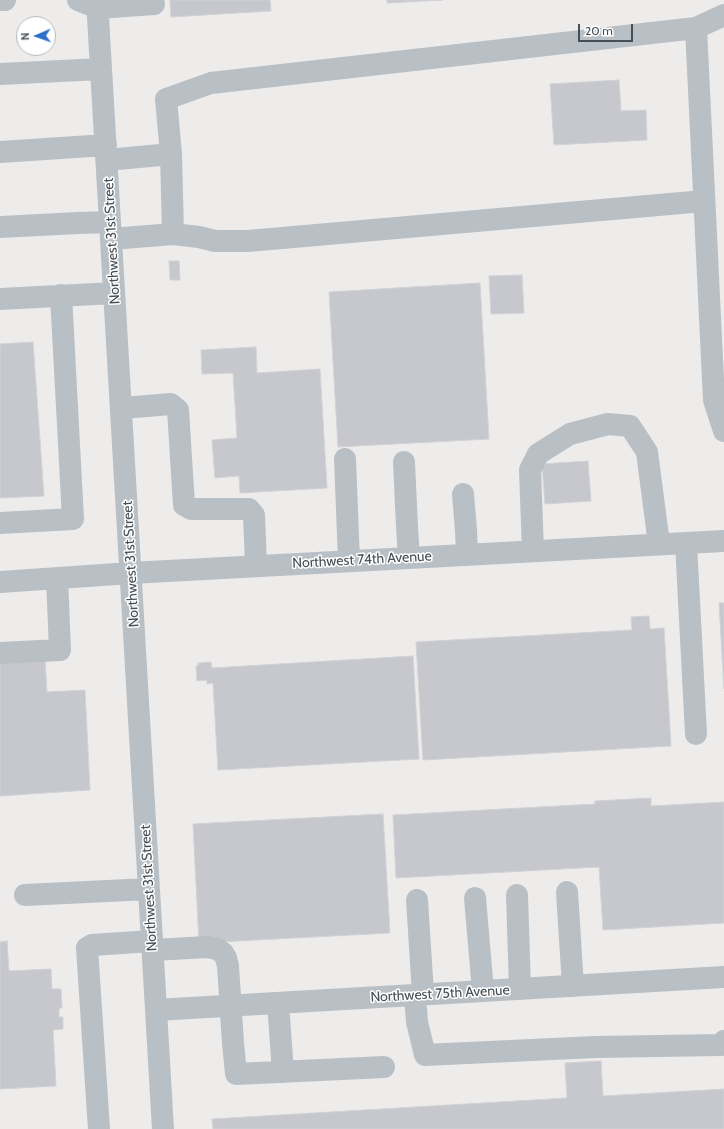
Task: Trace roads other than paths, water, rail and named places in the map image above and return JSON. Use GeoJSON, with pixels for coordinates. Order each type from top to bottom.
{"type":"FeatureCollection","features":[{"type":"Feature","properties":{"kind":"street"},"geometry":{"type":"LineString","coordinates":[[0,0],[5,0]]}},
{"type":"Feature","properties":{"kind":"street"},"geometry":{"type":"LineString","coordinates":[[78,0],[98,4],[154,4],[153,0]]}},
{"type":"Feature","properties":{"kind":"street","name":"Northwest 31st Street"},"geometry":{"type":"LineString","coordinates":[[98,4],[163,1129]]}},
{"type":"Feature","properties":{"kind":"street"},"geometry":{"type":"LineString","coordinates":[[173,234],[171,154],[166,99],[211,83],[696,28],[724,16]]}},
{"type":"Feature","properties":{"kind":"street"},"geometry":{"type":"LineString","coordinates":[[696,28],[714,400],[724,431]]}},
{"type":"Feature","properties":{"kind":"street"},"geometry":{"type":"LineString","coordinates":[[0,74],[101,69]]}},
{"type":"Feature","properties":{"kind":"street"},"geometry":{"type":"LineString","coordinates":[[0,152],[106,152],[171,154]]}},
{"type":"Feature","properties":{"kind":"street"},"geometry":{"type":"LineString","coordinates":[[0,227],[78,223],[111,231],[173,234],[215,240],[248,241],[704,201]]}},
{"type":"Feature","properties":{"kind":"street"},"geometry":{"type":"LineString","coordinates":[[0,299],[114,293]]}},
{"type":"Feature","properties":{"kind":"street"},"geometry":{"type":"LineString","coordinates":[[0,523],[73,519],[61,295]]}},
{"type":"Feature","properties":{"kind":"street"},"geometry":{"type":"LineString","coordinates":[[122,408],[171,404],[178,410],[184,505],[191,509],[249,509],[254,515],[256,566]]}},
{"type":"Feature","properties":{"kind":"street"},"geometry":{"type":"LineString","coordinates":[[533,551],[530,470],[538,454],[570,434],[608,424],[630,426],[647,452],[660,544]]}},
{"type":"Feature","properties":{"kind":"street"},"geometry":{"type":"LineString","coordinates":[[345,460],[349,561]]}},
{"type":"Feature","properties":{"kind":"street"},"geometry":{"type":"LineString","coordinates":[[404,462],[409,558]]}},
{"type":"Feature","properties":{"kind":"street"},"geometry":{"type":"LineString","coordinates":[[463,494],[467,555]]}},
{"type":"Feature","properties":{"kind":"street","name":"Northwest 74th Avenue"},"geometry":{"type":"LineString","coordinates":[[0,582],[131,573],[724,541]]}},
{"type":"Feature","properties":{"kind":"street"},"geometry":{"type":"LineString","coordinates":[[686,543],[696,734]]}},
{"type":"Feature","properties":{"kind":"street"},"geometry":{"type":"LineString","coordinates":[[0,653],[60,650],[58,578]]}},
{"type":"Feature","properties":{"kind":"street"},"geometry":{"type":"LineString","coordinates":[[25,896],[149,890]]}},
{"type":"Feature","properties":{"kind":"street"},"geometry":{"type":"LineString","coordinates":[[567,892],[573,986]]}},
{"type":"Feature","properties":{"kind":"street"},"geometry":{"type":"LineString","coordinates":[[517,895],[520,989]]}},
{"type":"Feature","properties":{"kind":"street"},"geometry":{"type":"LineString","coordinates":[[475,898],[483,991]]}},
{"type":"Feature","properties":{"kind":"street"},"geometry":{"type":"LineString","coordinates":[[417,900],[419,995],[417,1022],[425,1055],[595,1047],[721,1045],[724,1041]]}},
{"type":"Feature","properties":{"kind":"street"},"geometry":{"type":"LineString","coordinates":[[99,1129],[87,948],[92,945],[208,948],[217,949],[223,952],[228,966],[236,1074],[384,1067]]}},
{"type":"Feature","properties":{"kind":"street","name":"Northwest 75th Avenue"},"geometry":{"type":"LineString","coordinates":[[156,1010],[724,977]]}},
{"type":"Feature","properties":{"kind":"street"},"geometry":{"type":"LineString","coordinates":[[278,1003],[283,1072]]}}]}
